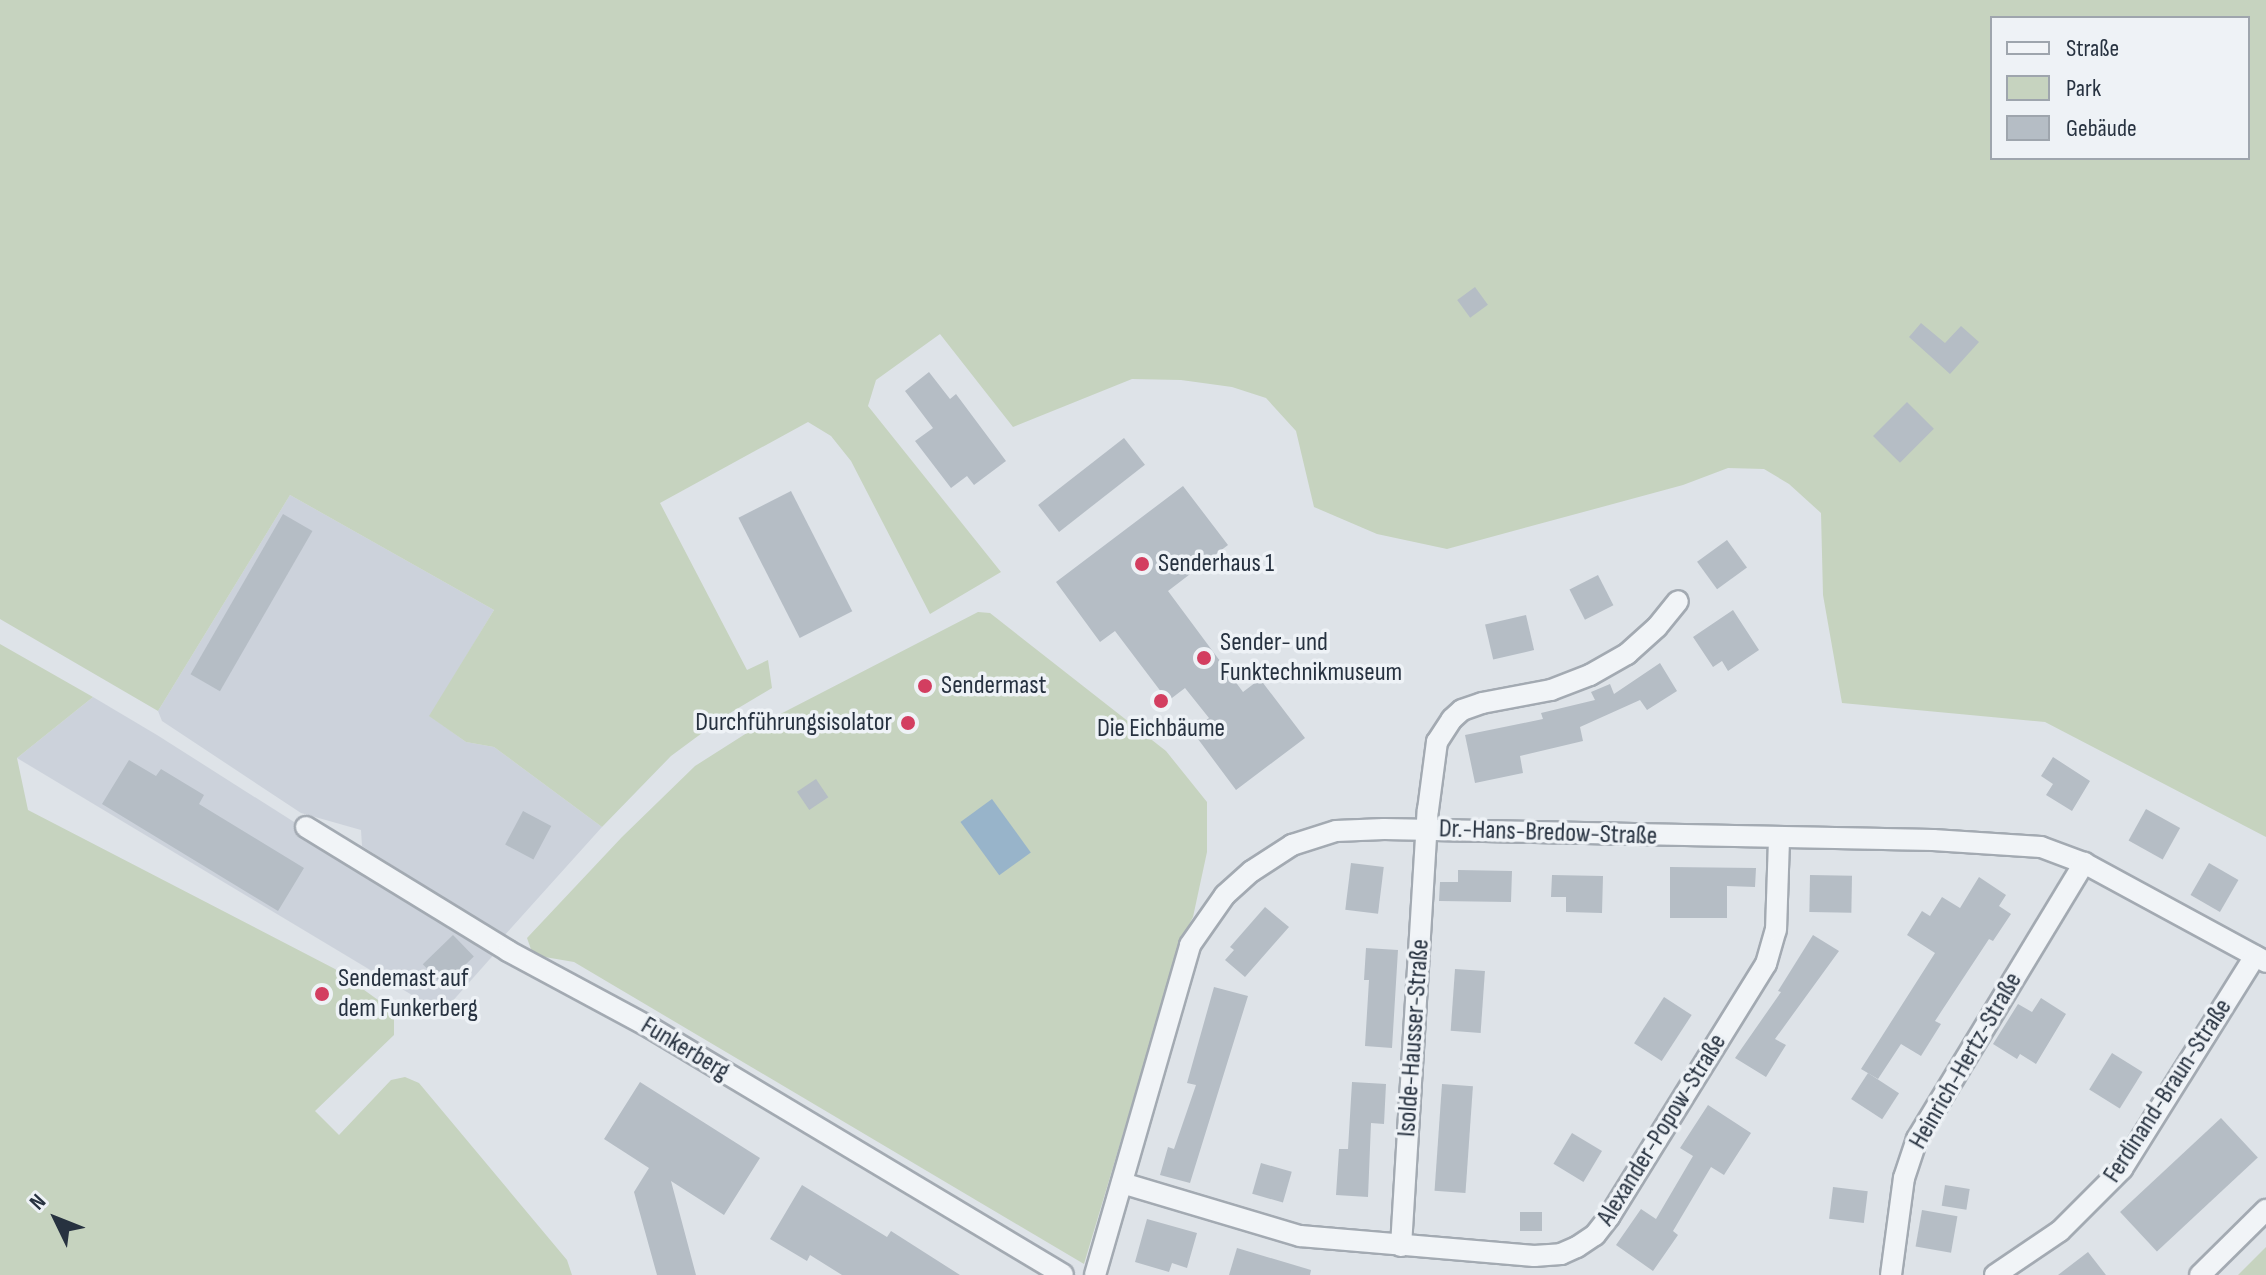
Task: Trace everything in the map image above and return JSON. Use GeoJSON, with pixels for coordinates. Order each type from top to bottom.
{"type":"FeatureCollection","features":[{"type":"Feature","properties":{"kind":"street","name":"Isolde-Hausser-Straße"},"geometry":{"type":"LineString","coordinates":[[1401,1246],[1432,757],[1437,742],[1452,719],[1482,703],[1551,690],[1590,675],[1627,654],[1657,627],[1678,601]]}},
{"type":"Feature","properties":{"kind":"street","name":"Funkerberg"},"geometry":{"type":"LineString","coordinates":[[306,827],[508,951],[651,1028],[1063,1275]]}},
{"type":"Feature","properties":{"kind":"street","name":"Dr.-Hans-Bredow-Straße"},"geometry":{"type":"LineString","coordinates":[[1095,1275],[1190,945],[1231,889],[1292,845],[1336,831],[1427,829],[1994,842],[2041,847],[2084,863],[2261,959]]}},
{"type":"Feature","properties":{"kind":"street","name":"Alexander-Popow-Straße"},"geometry":{"type":"LineString","coordinates":[[1122,1183],[1300,1236],[1401,1246],[1561,1254],[1595,1235],[1766,964],[1776,930],[1779,838]]}},
{"type":"Feature","properties":{"kind":"street","name":"Heinrich-Hertz-Straße"},"geometry":{"type":"LineString","coordinates":[[1891,1275],[1904,1178],[1917,1139],[2084,863]]}},
{"type":"Feature","properties":{"kind":"street","name":"Ferdinand-Braun-Straße"},"geometry":{"type":"LineString","coordinates":[[1995,1275],[2060,1231],[2122,1169],[2261,959]]}},
{"type":"Feature","properties":{"kind":"street"},"geometry":{"type":"LineString","coordinates":[[2200,1275],[2266,1210]]}},
{"type":"Feature","properties":{"kind":"shaded area"},"geometry":{"type":"Polygon","coordinates":[[[290,495],[494,610],[430,716],[466,742],[494,747],[602,827],[504,936],[362,846],[361,830],[301,813],[162,721],[158,711],[290,495]]]}},
{"type":"Feature","properties":{"kind":"shaded area"},"geometry":{"type":"Polygon","coordinates":[[[93,697],[497,951],[442,1013],[17,758],[93,697]]]}},
{"type":"Feature","properties":{"kind":"green space"},"geometry":{"type":"Polygon","coordinates":[[[0,0],[2266,0],[2266,837],[2045,722],[1842,703],[1823,595],[1821,513],[1789,484],[1764,469],[1728,468],[1683,485],[1447,549],[1377,534],[1314,507],[1296,431],[1266,398],[1232,387],[1181,380],[1132,379],[1013,427],[940,334],[876,380],[868,406],[1001,572],[930,614],[851,461],[831,436],[808,422],[660,503],[747,670],[768,660],[772,688],[725,716],[671,756],[602,827],[494,747],[466,742],[429,716],[494,610],[290,495],[158,711],[0,619],[0,0]]]}},
{"type":"Feature","properties":{"kind":"green space"},"geometry":{"type":"Polygon","coordinates":[[[978,612],[990,613],[1166,751],[1207,802],[1207,852],[1193,917],[1181,940],[1084,1264],[574,962],[533,955],[527,938],[622,837],[695,766],[761,724],[978,612]]]}},
{"type":"Feature","properties":{"kind":"green space"},"geometry":{"type":"Polygon","coordinates":[[[0,644],[93,697],[17,758],[28,810],[335,969],[385,1005],[394,1018],[394,1035],[315,1111],[339,1135],[391,1080],[405,1077],[419,1083],[567,1260],[572,1275],[0,1275],[0,644]]]}},
{"type":"Feature","properties":{"kind":"green space"},"geometry":{"type":"Polygon","coordinates":[[[2266,1247],[2266,1275],[2238,1275],[2266,1247]]]}},
{"type":"Feature","properties":{"kind":"water"},"geometry":{"type":"Polygon","coordinates":[[[992,799],[1031,852],[999,875],[960,822],[992,799]]]}},
{"type":"Feature","properties":{"kind":"building"},"geometry":{"type":"Polygon","coordinates":[[[1475,287],[1488,305],[1470,318],[1457,300],[1475,287]]]}},
{"type":"Feature","properties":{"kind":"building"},"geometry":{"type":"Polygon","coordinates":[[[1921,323],[1945,343],[1961,326],[1979,342],[1950,374],[1909,337],[1921,323]]]}},
{"type":"Feature","properties":{"kind":"building"},"geometry":{"type":"Polygon","coordinates":[[[929,372],[950,399],[956,394],[1006,461],[974,485],[967,476],[951,488],[915,441],[933,428],[905,391],[929,372]]]}},
{"type":"Feature","properties":{"kind":"building"},"geometry":{"type":"Polygon","coordinates":[[[1907,402],[1934,429],[1900,463],[1873,436],[1907,402]]]}},
{"type":"Feature","properties":{"kind":"building"},"geometry":{"type":"Polygon","coordinates":[[[1124,438],[1145,465],[1059,532],[1038,505],[1124,438]]]}},
{"type":"Feature","properties":{"kind":"building"},"geometry":{"type":"Polygon","coordinates":[[[1183,486],[1228,545],[1168,591],[1243,692],[1260,679],[1305,738],[1236,790],[1192,731],[1209,718],[1185,688],[1168,701],[1115,631],[1100,642],[1056,582],[1183,486]]]}},
{"type":"Feature","properties":{"kind":"building"},"geometry":{"type":"Polygon","coordinates":[[[791,491],[852,611],[800,638],[738,518],[791,491]]]}},
{"type":"Feature","properties":{"kind":"building"},"geometry":{"type":"Polygon","coordinates":[[[283,514],[312,531],[220,691],[190,674],[283,514]]]}},
{"type":"Feature","properties":{"kind":"building"},"geometry":{"type":"Polygon","coordinates":[[[1727,540],[1747,568],[1717,589],[1697,562],[1727,540]]]}},
{"type":"Feature","properties":{"kind":"building"},"geometry":{"type":"Polygon","coordinates":[[[1598,575],[1613,605],[1585,620],[1569,590],[1598,575]]]}},
{"type":"Feature","properties":{"kind":"building"},"geometry":{"type":"Polygon","coordinates":[[[1733,610],[1759,650],[1728,671],[1722,661],[1713,667],[1693,637],[1733,610]]]}},
{"type":"Feature","properties":{"kind":"building"},"geometry":{"type":"Polygon","coordinates":[[[1526,615],[1534,650],[1493,660],[1485,624],[1526,615]]]}},
{"type":"Feature","properties":{"kind":"building"},"geometry":{"type":"Polygon","coordinates":[[[1660,663],[1677,691],[1647,710],[1640,700],[1580,727],[1583,741],[1520,756],[1523,773],[1475,783],[1465,735],[1543,719],[1541,713],[1595,700],[1591,692],[1610,684],[1614,694],[1660,663]]]}},
{"type":"Feature","properties":{"kind":"building"},"geometry":{"type":"Polygon","coordinates":[[[2053,757],[2090,781],[2072,811],[2046,795],[2053,784],[2041,776],[2053,757]]]}},
{"type":"Feature","properties":{"kind":"building"},"geometry":{"type":"Polygon","coordinates":[[[129,760],[156,776],[161,769],[204,795],[199,804],[304,868],[278,911],[102,804],[129,760]]]}},
{"type":"Feature","properties":{"kind":"building"},"geometry":{"type":"Polygon","coordinates":[[[816,779],[828,797],[809,810],[797,792],[816,779]]]}},
{"type":"Feature","properties":{"kind":"building"},"geometry":{"type":"Polygon","coordinates":[[[2146,809],[2180,828],[2163,859],[2129,840],[2146,809]]]}},
{"type":"Feature","properties":{"kind":"building"},"geometry":{"type":"Polygon","coordinates":[[[523,811],[551,826],[533,860],[505,845],[523,811]]]}},
{"type":"Feature","properties":{"kind":"building"},"geometry":{"type":"Polygon","coordinates":[[[1351,863],[1384,867],[1378,914],[1345,910],[1351,863]]]}},
{"type":"Feature","properties":{"kind":"building"},"geometry":{"type":"Polygon","coordinates":[[[2209,863],[2238,880],[2220,912],[2190,895],[2209,863]]]}},
{"type":"Feature","properties":{"kind":"building"},"geometry":{"type":"Polygon","coordinates":[[[1670,867],[1756,868],[1755,887],[1727,886],[1727,918],[1670,918],[1670,867]]]}},
{"type":"Feature","properties":{"kind":"building"},"geometry":{"type":"Polygon","coordinates":[[[1458,870],[1512,871],[1511,902],[1439,901],[1440,882],[1458,882],[1458,870]]]}},
{"type":"Feature","properties":{"kind":"building"},"geometry":{"type":"Polygon","coordinates":[[[1552,875],[1603,876],[1602,913],[1566,912],[1566,897],[1551,897],[1552,875]]]}},
{"type":"Feature","properties":{"kind":"building"},"geometry":{"type":"Polygon","coordinates":[[[1810,875],[1852,876],[1851,913],[1809,912],[1810,875]]]}},
{"type":"Feature","properties":{"kind":"building"},"geometry":{"type":"Polygon","coordinates":[[[1979,877],[2006,895],[1999,906],[2011,914],[1993,941],[1989,939],[1935,1021],[1941,1024],[1921,1056],[1901,1044],[1878,1079],[1861,1069],[1935,953],[1907,935],[1922,911],[1930,916],[1942,897],[1960,908],[1979,877]]]}},
{"type":"Feature","properties":{"kind":"building"},"geometry":{"type":"Polygon","coordinates":[[[1265,907],[1289,927],[1245,977],[1225,960],[1234,950],[1230,947],[1265,907]]]}},
{"type":"Feature","properties":{"kind":"building"},"geometry":{"type":"Polygon","coordinates":[[[453,935],[474,957],[444,986],[423,964],[453,935]]]}},
{"type":"Feature","properties":{"kind":"building"},"geometry":{"type":"Polygon","coordinates":[[[1813,935],[1839,951],[1775,1039],[1786,1045],[1766,1077],[1735,1058],[1781,992],[1778,991],[1813,935]]]}},
{"type":"Feature","properties":{"kind":"building"},"geometry":{"type":"Polygon","coordinates":[[[1366,948],[1398,950],[1392,1048],[1365,1046],[1369,980],[1364,980],[1366,948]]]}},
{"type":"Feature","properties":{"kind":"building"},"geometry":{"type":"Polygon","coordinates":[[[1455,969],[1485,971],[1481,1033],[1451,1031],[1455,969]]]}},
{"type":"Feature","properties":{"kind":"building"},"geometry":{"type":"Polygon","coordinates":[[[1214,987],[1248,996],[1190,1183],[1160,1175],[1168,1147],[1174,1149],[1196,1085],[1187,1083],[1214,987]]]}},
{"type":"Feature","properties":{"kind":"building"},"geometry":{"type":"Polygon","coordinates":[[[1664,997],[1692,1015],[1662,1061],[1634,1043],[1664,997]]]}},
{"type":"Feature","properties":{"kind":"building"},"geometry":{"type":"Polygon","coordinates":[[[2041,998],[2066,1014],[2036,1064],[2020,1054],[2017,1059],[1993,1044],[2018,1004],[2032,1012],[2041,998]]]}},
{"type":"Feature","properties":{"kind":"building"},"geometry":{"type":"Polygon","coordinates":[[[2112,1053],[2143,1072],[2120,1109],[2089,1089],[2112,1053]]]}},
{"type":"Feature","properties":{"kind":"building"},"geometry":{"type":"Polygon","coordinates":[[[1868,1073],[1899,1093],[1882,1119],[1851,1099],[1868,1073]]]}},
{"type":"Feature","properties":{"kind":"building"},"geometry":{"type":"Polygon","coordinates":[[[640,1082],[760,1158],[724,1215],[671,1181],[696,1275],[657,1275],[634,1192],[649,1168],[604,1139],[640,1082]]]}},
{"type":"Feature","properties":{"kind":"building"},"geometry":{"type":"Polygon","coordinates":[[[1352,1082],[1386,1084],[1384,1124],[1371,1123],[1368,1197],[1336,1195],[1339,1149],[1348,1149],[1352,1082]]]}},
{"type":"Feature","properties":{"kind":"building"},"geometry":{"type":"Polygon","coordinates":[[[1442,1084],[1473,1086],[1465,1193],[1435,1191],[1442,1084]]]}},
{"type":"Feature","properties":{"kind":"building"},"geometry":{"type":"Polygon","coordinates":[[[1708,1105],[1751,1133],[1724,1175],[1711,1167],[1673,1231],[1678,1235],[1653,1271],[1616,1245],[1641,1209],[1656,1219],[1693,1156],[1680,1148],[1708,1105]]]}},
{"type":"Feature","properties":{"kind":"building"},"geometry":{"type":"Polygon","coordinates":[[[2221,1118],[2258,1157],[2157,1252],[2120,1212],[2221,1118]]]}},
{"type":"Feature","properties":{"kind":"building"},"geometry":{"type":"Polygon","coordinates":[[[1572,1133],[1602,1151],[1583,1182],[1553,1164],[1572,1133]]]}},
{"type":"Feature","properties":{"kind":"building"},"geometry":{"type":"Polygon","coordinates":[[[1261,1163],[1292,1172],[1283,1203],[1252,1194],[1261,1163]]]}},
{"type":"Feature","properties":{"kind":"building"},"geometry":{"type":"Polygon","coordinates":[[[802,1185],[887,1237],[891,1231],[960,1275],[842,1275],[810,1255],[807,1261],[770,1239],[802,1185]]]}},
{"type":"Feature","properties":{"kind":"building"},"geometry":{"type":"Polygon","coordinates":[[[1945,1185],[1970,1189],[1966,1210],[1942,1206],[1945,1185]]]}},
{"type":"Feature","properties":{"kind":"building"},"geometry":{"type":"Polygon","coordinates":[[[1833,1187],[1868,1191],[1864,1223],[1829,1219],[1833,1187]]]}},
{"type":"Feature","properties":{"kind":"building"},"geometry":{"type":"Polygon","coordinates":[[[1922,1210],[1957,1216],[1951,1253],[1916,1246],[1922,1210]]]}},
{"type":"Feature","properties":{"kind":"building"},"geometry":{"type":"Polygon","coordinates":[[[1520,1212],[1542,1212],[1542,1231],[1520,1231],[1520,1212]]]}},
{"type":"Feature","properties":{"kind":"building"},"geometry":{"type":"Polygon","coordinates":[[[1147,1219],[1197,1233],[1187,1268],[1172,1263],[1169,1272],[1135,1262],[1147,1219]]]}},
{"type":"Feature","properties":{"kind":"building"},"geometry":{"type":"Polygon","coordinates":[[[1237,1248],[1311,1270],[1310,1275],[1229,1275],[1237,1248]]]}},
{"type":"Feature","properties":{"kind":"building"},"geometry":{"type":"Polygon","coordinates":[[[2088,1252],[2106,1275],[2058,1275],[2088,1252]]]}},
{"type":"Feature","properties":{"kind":"place","name":"Senderhaus 1"},"geometry":{"type":"Point","coordinates":[1142,564]}},
{"type":"Feature","properties":{"kind":"place","name":"Sender- und Funktechnikmuseum"},"geometry":{"type":"Point","coordinates":[1204,658]}},
{"type":"Feature","properties":{"kind":"place","name":"Sendermast"},"geometry":{"type":"Point","coordinates":[925,686]}},
{"type":"Feature","properties":{"kind":"place","name":"Die Eichbäume"},"geometry":{"type":"Point","coordinates":[1161,701]}},
{"type":"Feature","properties":{"kind":"place","name":"Durchführungsisolator"},"geometry":{"type":"Point","coordinates":[908,723]}},
{"type":"Feature","properties":{"kind":"place","name":"Sendemast auf dem Funkerberg"},"geometry":{"type":"Point","coordinates":[322,994]}}]}
